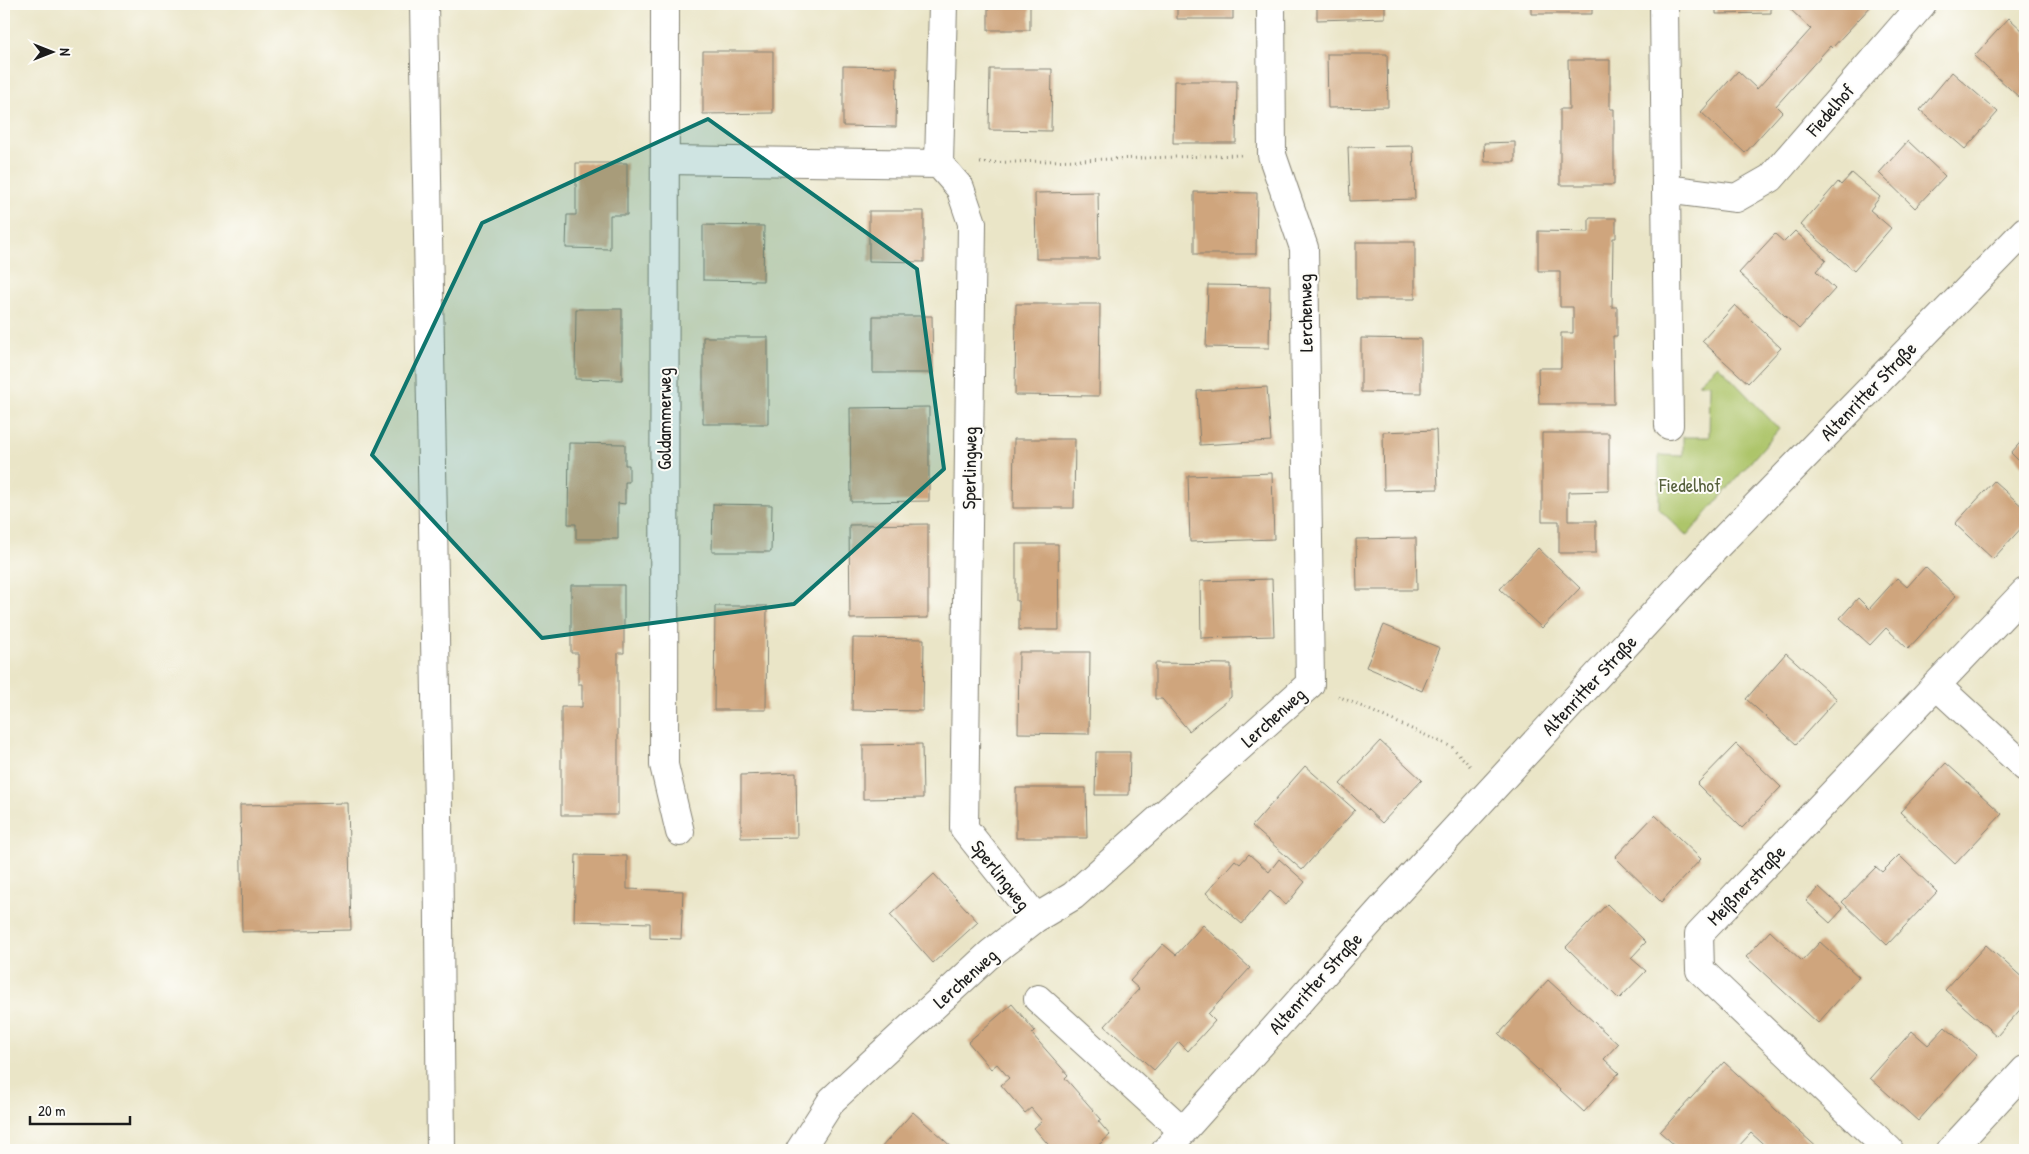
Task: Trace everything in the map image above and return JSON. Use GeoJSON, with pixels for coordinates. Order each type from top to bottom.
{"type":"FeatureCollection","features":[{"type":"Feature","properties":{"kind":"street"},"geometry":{"type":"LineString","coordinates":[[424,4],[438,811],[441,1150]]}},
{"type":"Feature","properties":{"kind":"street","name":"Goldammerweg"},"geometry":{"type":"LineString","coordinates":[[666,4],[664,765],[680,832]]}},
{"type":"Feature","properties":{"kind":"street"},"geometry":{"type":"LineString","coordinates":[[665,160],[939,164],[943,4]]}},
{"type":"Feature","properties":{"kind":"street","name":"Lerchenweg"},"geometry":{"type":"LineString","coordinates":[[800,1150],[832,1100],[992,953],[1036,918],[1073,896],[1310,684],[1304,248],[1272,154],[1271,4]]}},
{"type":"Feature","properties":{"kind":"street"},"geometry":{"type":"LineString","coordinates":[[1664,4],[1669,425]]}},
{"type":"Feature","properties":{"kind":"street","name":"Fiedelhof"},"geometry":{"type":"LineString","coordinates":[[1666,189],[1736,198],[1771,178],[1922,4]]}},
{"type":"Feature","properties":{"kind":"street","name":"Sperlingweg"},"geometry":{"type":"LineString","coordinates":[[939,164],[960,188],[972,223],[964,828],[1036,918]]}},
{"type":"Feature","properties":{"kind":"street","name":"Altenritter Straße"},"geometry":{"type":"LineString","coordinates":[[1175,1141],[1387,903],[1716,547],[2025,232]]}},
{"type":"Feature","properties":{"kind":"street","name":"Meißnerstraße"},"geometry":{"type":"LineString","coordinates":[[1889,1150],[1700,970],[1699,934],[2025,592]]}},
{"type":"Feature","properties":{"kind":"street"},"geometry":{"type":"LineString","coordinates":[[1936,685],[2025,767]]}},
{"type":"Feature","properties":{"kind":"street"},"geometry":{"type":"LineString","coordinates":[[1038,999],[1175,1141]]}},
{"type":"Feature","properties":{"kind":"street"},"geometry":{"type":"LineString","coordinates":[[1951,1150],[2025,1070]]}},
{"type":"Feature","properties":{"kind":"path"},"geometry":{"type":"LineString","coordinates":[[939,164],[1272,154]]}},
{"type":"Feature","properties":{"kind":"path"},"geometry":{"type":"LineString","coordinates":[[1310,684],[1452,747],[1492,790]]}},
{"type":"Feature","properties":{"kind":"highlighted area"},"geometry":{"type":"Polygon","coordinates":[[[708,119],[917,269],[944,469],[794,604],[542,638],[372,455],[482,223],[708,119]]]}},
{"type":"Feature","properties":{"kind":"green space","name":"Fiedelhof"},"geometry":{"type":"Polygon","coordinates":[[[1718,365],[1779,429],[1687,536],[1659,509],[1659,455],[1683,456],[1683,437],[1709,437],[1710,384],[1698,383],[1718,365]]]}},
{"type":"Feature","properties":{"kind":"building"},"geometry":{"type":"Polygon","coordinates":[[[988,4],[1030,4],[1030,30],[988,30],[988,4]]]}},
{"type":"Feature","properties":{"kind":"building"},"geometry":{"type":"Polygon","coordinates":[[[1177,4],[1233,4],[1233,19],[1177,19],[1177,4]]]}},
{"type":"Feature","properties":{"kind":"building"},"geometry":{"type":"Polygon","coordinates":[[[1317,4],[1385,4],[1385,18],[1317,20],[1317,4]]]}},
{"type":"Feature","properties":{"kind":"building"},"geometry":{"type":"Polygon","coordinates":[[[1531,4],[1592,4],[1592,14],[1531,14],[1531,4]]]}},
{"type":"Feature","properties":{"kind":"building"},"geometry":{"type":"Polygon","coordinates":[[[1716,4],[1771,4],[1771,13],[1716,14],[1716,4]]]}},
{"type":"Feature","properties":{"kind":"building"},"geometry":{"type":"Polygon","coordinates":[[[1792,4],[1873,4],[1832,48],[1830,46],[1776,106],[1782,112],[1745,153],[1701,112],[1738,71],[1757,89],[1811,29],[1788,7],[1792,4]]]}},
{"type":"Feature","properties":{"kind":"building"},"geometry":{"type":"Polygon","coordinates":[[[2009,18],[2025,33],[2025,92],[2020,98],[1974,56],[2009,18]]]}},
{"type":"Feature","properties":{"kind":"building"},"geometry":{"type":"Polygon","coordinates":[[[703,51],[773,51],[773,113],[703,114],[703,51]]]}},
{"type":"Feature","properties":{"kind":"building"},"geometry":{"type":"Polygon","coordinates":[[[1327,54],[1387,54],[1388,107],[1328,108],[1327,54]]]}},
{"type":"Feature","properties":{"kind":"building"},"geometry":{"type":"Polygon","coordinates":[[[1568,60],[1610,60],[1610,109],[1614,109],[1614,185],[1560,185],[1560,109],[1569,109],[1568,60]]]}},
{"type":"Feature","properties":{"kind":"building"},"geometry":{"type":"Polygon","coordinates":[[[843,66],[897,67],[896,127],[843,126],[843,66]]]}},
{"type":"Feature","properties":{"kind":"building"},"geometry":{"type":"Polygon","coordinates":[[[990,69],[1052,69],[1051,131],[989,130],[990,69]]]}},
{"type":"Feature","properties":{"kind":"building"},"geometry":{"type":"Polygon","coordinates":[[[1952,72],[1998,112],[1965,149],[1920,110],[1952,72]]]}},
{"type":"Feature","properties":{"kind":"building"},"geometry":{"type":"Polygon","coordinates":[[[1174,81],[1237,81],[1236,143],[1173,143],[1174,81]]]}},
{"type":"Feature","properties":{"kind":"building"},"geometry":{"type":"Polygon","coordinates":[[[1908,141],[1945,176],[1915,208],[1879,173],[1908,141]]]}},
{"type":"Feature","properties":{"kind":"building"},"geometry":{"type":"Polygon","coordinates":[[[1515,142],[1515,162],[1485,162],[1484,143],[1515,142]]]}},
{"type":"Feature","properties":{"kind":"building"},"geometry":{"type":"Polygon","coordinates":[[[1413,146],[1415,199],[1350,201],[1348,147],[1413,146]]]}},
{"type":"Feature","properties":{"kind":"building"},"geometry":{"type":"Polygon","coordinates":[[[576,163],[627,163],[627,215],[610,215],[610,249],[566,248],[567,215],[576,215],[576,163]]]}},
{"type":"Feature","properties":{"kind":"building"},"geometry":{"type":"Polygon","coordinates":[[[1852,173],[1880,197],[1870,210],[1891,228],[1854,271],[1801,225],[1838,182],[1841,185],[1852,173]]]}},
{"type":"Feature","properties":{"kind":"building"},"geometry":{"type":"Polygon","coordinates":[[[1098,192],[1099,259],[1036,259],[1035,193],[1098,192]]]}},
{"type":"Feature","properties":{"kind":"building"},"geometry":{"type":"Polygon","coordinates":[[[1194,192],[1257,193],[1256,254],[1194,254],[1194,192]]]}},
{"type":"Feature","properties":{"kind":"building"},"geometry":{"type":"Polygon","coordinates":[[[869,211],[924,211],[924,262],[869,261],[869,211]]]}},
{"type":"Feature","properties":{"kind":"building"},"geometry":{"type":"Polygon","coordinates":[[[1589,218],[1616,218],[1616,238],[1613,238],[1612,307],[1617,307],[1617,336],[1613,336],[1614,404],[1539,404],[1538,368],[1561,368],[1561,333],[1573,333],[1573,307],[1560,307],[1560,271],[1538,271],[1538,231],[1589,232],[1589,218]]]}},
{"type":"Feature","properties":{"kind":"building"},"geometry":{"type":"Polygon","coordinates":[[[703,225],[764,226],[763,281],[703,280],[703,225]]]}},
{"type":"Feature","properties":{"kind":"building"},"geometry":{"type":"Polygon","coordinates":[[[1795,231],[1826,260],[1816,271],[1835,289],[1799,329],[1739,273],[1775,234],[1784,242],[1795,231]]]}},
{"type":"Feature","properties":{"kind":"building"},"geometry":{"type":"Polygon","coordinates":[[[1356,242],[1415,242],[1415,299],[1356,299],[1356,242]]]}},
{"type":"Feature","properties":{"kind":"building"},"geometry":{"type":"Polygon","coordinates":[[[1208,285],[1270,286],[1269,348],[1206,347],[1208,285]]]}},
{"type":"Feature","properties":{"kind":"building"},"geometry":{"type":"Polygon","coordinates":[[[1016,304],[1100,304],[1099,396],[1015,395],[1016,304]]]}},
{"type":"Feature","properties":{"kind":"building"},"geometry":{"type":"Polygon","coordinates":[[[1735,305],[1781,348],[1748,383],[1702,341],[1735,305]]]}},
{"type":"Feature","properties":{"kind":"building"},"geometry":{"type":"Polygon","coordinates":[[[576,309],[622,309],[622,380],[575,379],[576,309]]]}},
{"type":"Feature","properties":{"kind":"building"},"geometry":{"type":"Polygon","coordinates":[[[873,316],[932,316],[933,373],[873,373],[873,316]]]}},
{"type":"Feature","properties":{"kind":"building"},"geometry":{"type":"Polygon","coordinates":[[[703,337],[768,337],[768,424],[703,424],[703,337]]]}},
{"type":"Feature","properties":{"kind":"building"},"geometry":{"type":"Polygon","coordinates":[[[1361,338],[1421,339],[1421,393],[1361,392],[1361,338]]]}},
{"type":"Feature","properties":{"kind":"building"},"geometry":{"type":"Polygon","coordinates":[[[1267,387],[1271,441],[1200,445],[1197,391],[1267,387]]]}},
{"type":"Feature","properties":{"kind":"building"},"geometry":{"type":"Polygon","coordinates":[[[929,407],[929,501],[851,502],[850,408],[929,407]]]}},
{"type":"Feature","properties":{"kind":"building"},"geometry":{"type":"Polygon","coordinates":[[[1436,430],[1438,489],[1384,490],[1383,432],[1436,430]]]}},
{"type":"Feature","properties":{"kind":"building"},"geometry":{"type":"Polygon","coordinates":[[[1542,433],[1609,433],[1609,491],[1568,492],[1568,521],[1596,521],[1596,553],[1559,553],[1559,521],[1542,521],[1542,433]]]}},
{"type":"Feature","properties":{"kind":"building"},"geometry":{"type":"Polygon","coordinates":[[[2025,437],[2025,467],[2011,453],[2025,437]]]}},
{"type":"Feature","properties":{"kind":"building"},"geometry":{"type":"Polygon","coordinates":[[[1014,439],[1075,439],[1074,508],[1013,508],[1014,439]]]}},
{"type":"Feature","properties":{"kind":"building"},"geometry":{"type":"Polygon","coordinates":[[[569,443],[625,444],[625,465],[629,465],[629,482],[625,482],[625,504],[618,503],[618,539],[576,539],[576,524],[568,524],[569,443]]]}},
{"type":"Feature","properties":{"kind":"building"},"geometry":{"type":"Polygon","coordinates":[[[1272,473],[1274,539],[1190,542],[1188,476],[1272,473]]]}},
{"type":"Feature","properties":{"kind":"building"},"geometry":{"type":"Polygon","coordinates":[[[1994,481],[2025,509],[2025,524],[1993,559],[1955,524],[1994,481]]]}},
{"type":"Feature","properties":{"kind":"building"},"geometry":{"type":"Polygon","coordinates":[[[713,504],[772,505],[771,552],[712,552],[713,504]]]}},
{"type":"Feature","properties":{"kind":"building"},"geometry":{"type":"Polygon","coordinates":[[[928,524],[928,618],[850,619],[849,525],[928,524]]]}},
{"type":"Feature","properties":{"kind":"building"},"geometry":{"type":"Polygon","coordinates":[[[1416,538],[1417,590],[1357,590],[1356,539],[1416,538]]]}},
{"type":"Feature","properties":{"kind":"building"},"geometry":{"type":"Polygon","coordinates":[[[1016,544],[1058,544],[1059,630],[1019,630],[1019,601],[1016,601],[1016,544]]]}},
{"type":"Feature","properties":{"kind":"building"},"geometry":{"type":"Polygon","coordinates":[[[1538,548],[1580,588],[1542,628],[1500,589],[1538,548]]]}},
{"type":"Feature","properties":{"kind":"building"},"geometry":{"type":"Polygon","coordinates":[[[1925,567],[1956,596],[1908,649],[1886,628],[1870,645],[1840,618],[1858,598],[1869,609],[1897,578],[1907,587],[1925,567]]]}},
{"type":"Feature","properties":{"kind":"building"},"geometry":{"type":"Polygon","coordinates":[[[1272,579],[1274,636],[1201,638],[1200,581],[1272,579]]]}},
{"type":"Feature","properties":{"kind":"building"},"geometry":{"type":"Polygon","coordinates":[[[571,585],[624,585],[624,653],[618,653],[618,815],[561,815],[561,707],[582,707],[582,684],[578,684],[578,653],[571,653],[571,585]]]}},
{"type":"Feature","properties":{"kind":"building"},"geometry":{"type":"Polygon","coordinates":[[[715,606],[767,606],[766,710],[714,710],[715,606]]]}},
{"type":"Feature","properties":{"kind":"building"},"geometry":{"type":"Polygon","coordinates":[[[1384,625],[1440,648],[1422,691],[1366,667],[1384,625]]]}},
{"type":"Feature","properties":{"kind":"building"},"geometry":{"type":"Polygon","coordinates":[[[853,638],[924,639],[923,711],[852,710],[853,638]]]}},
{"type":"Feature","properties":{"kind":"building"},"geometry":{"type":"Polygon","coordinates":[[[1019,652],[1090,652],[1089,734],[1018,733],[1019,652]]]}},
{"type":"Feature","properties":{"kind":"building"},"geometry":{"type":"Polygon","coordinates":[[[1786,653],[1837,699],[1796,744],[1746,699],[1786,653]]]}},
{"type":"Feature","properties":{"kind":"building"},"geometry":{"type":"Polygon","coordinates":[[[1155,663],[1231,664],[1231,697],[1189,731],[1162,699],[1155,699],[1155,663]]]}},
{"type":"Feature","properties":{"kind":"building"},"geometry":{"type":"Polygon","coordinates":[[[1380,741],[1422,780],[1382,823],[1340,784],[1380,741]]]}},
{"type":"Feature","properties":{"kind":"building"},"geometry":{"type":"Polygon","coordinates":[[[922,744],[923,798],[863,799],[863,745],[922,744]]]}},
{"type":"Feature","properties":{"kind":"building"},"geometry":{"type":"Polygon","coordinates":[[[1736,744],[1781,787],[1742,828],[1697,784],[1736,744]]]}},
{"type":"Feature","properties":{"kind":"building"},"geometry":{"type":"Polygon","coordinates":[[[1096,752],[1130,752],[1129,795],[1095,795],[1096,752]]]}},
{"type":"Feature","properties":{"kind":"building"},"geometry":{"type":"Polygon","coordinates":[[[1946,763],[2002,814],[1955,864],[1900,812],[1946,763]]]}},
{"type":"Feature","properties":{"kind":"building"},"geometry":{"type":"Polygon","coordinates":[[[1305,766],[1355,810],[1302,870],[1252,826],[1305,766]]]}},
{"type":"Feature","properties":{"kind":"building"},"geometry":{"type":"Polygon","coordinates":[[[796,773],[797,837],[741,838],[741,775],[796,773]]]}},
{"type":"Feature","properties":{"kind":"building"},"geometry":{"type":"Polygon","coordinates":[[[1016,788],[1086,788],[1087,838],[1016,838],[1016,788]]]}},
{"type":"Feature","properties":{"kind":"building"},"geometry":{"type":"Polygon","coordinates":[[[348,803],[351,930],[242,932],[240,805],[348,803]]]}},
{"type":"Feature","properties":{"kind":"building"},"geometry":{"type":"Polygon","coordinates":[[[1655,815],[1701,859],[1661,902],[1615,857],[1655,815]]]}},
{"type":"Feature","properties":{"kind":"building"},"geometry":{"type":"Polygon","coordinates":[[[1249,854],[1269,872],[1279,859],[1305,882],[1286,905],[1270,891],[1242,924],[1206,893],[1235,860],[1240,864],[1249,854]]]}},
{"type":"Feature","properties":{"kind":"building"},"geometry":{"type":"Polygon","coordinates":[[[576,855],[627,856],[627,889],[683,891],[681,939],[650,938],[650,923],[574,921],[576,855]]]}},
{"type":"Feature","properties":{"kind":"building"},"geometry":{"type":"Polygon","coordinates":[[[1899,855],[1937,892],[1887,945],[1842,902],[1876,867],[1882,872],[1899,855]]]}},
{"type":"Feature","properties":{"kind":"building"},"geometry":{"type":"Polygon","coordinates":[[[934,874],[978,922],[933,963],[890,915],[934,874]]]}},
{"type":"Feature","properties":{"kind":"building"},"geometry":{"type":"Polygon","coordinates":[[[1819,887],[1843,909],[1830,923],[1806,901],[1819,887]]]}},
{"type":"Feature","properties":{"kind":"building"},"geometry":{"type":"Polygon","coordinates":[[[1607,904],[1646,942],[1631,958],[1646,971],[1619,999],[1566,947],[1607,904]]]}},
{"type":"Feature","properties":{"kind":"building"},"geometry":{"type":"Polygon","coordinates":[[[1203,925],[1250,968],[1208,1014],[1215,1021],[1188,1051],[1179,1042],[1154,1070],[1105,1026],[1139,989],[1130,981],[1163,944],[1176,955],[1203,925]]]}},
{"type":"Feature","properties":{"kind":"building"},"geometry":{"type":"Polygon","coordinates":[[[1770,931],[1802,961],[1820,942],[1859,977],[1818,1023],[1746,957],[1770,931]]]}},
{"type":"Feature","properties":{"kind":"building"},"geometry":{"type":"Polygon","coordinates":[[[1986,945],[2025,980],[2025,1004],[1997,1036],[1945,990],[1986,945]]]}},
{"type":"Feature","properties":{"kind":"building"},"geometry":{"type":"Polygon","coordinates":[[[1548,980],[1618,1044],[1604,1059],[1619,1073],[1584,1112],[1499,1034],[1548,980]]]}},
{"type":"Feature","properties":{"kind":"building"},"geometry":{"type":"Polygon","coordinates":[[[1012,1004],[1035,1031],[1032,1034],[1068,1075],[1065,1078],[1101,1119],[1098,1121],[1110,1135],[1093,1150],[1053,1150],[1034,1128],[1042,1121],[1031,1108],[1025,1113],[1001,1085],[1009,1078],[997,1064],[991,1069],[968,1042],[1012,1004]]]}},
{"type":"Feature","properties":{"kind":"building"},"geometry":{"type":"Polygon","coordinates":[[[1945,1027],[1977,1055],[1918,1121],[1870,1078],[1912,1031],[1928,1045],[1945,1027]]]}},
{"type":"Feature","properties":{"kind":"building"},"geometry":{"type":"Polygon","coordinates":[[[1724,1062],[1820,1150],[1770,1150],[1751,1133],[1735,1150],[1680,1150],[1660,1132],[1724,1062]]]}},
{"type":"Feature","properties":{"kind":"building"},"geometry":{"type":"Polygon","coordinates":[[[913,1112],[955,1150],[879,1150],[913,1112]]]}}]}
